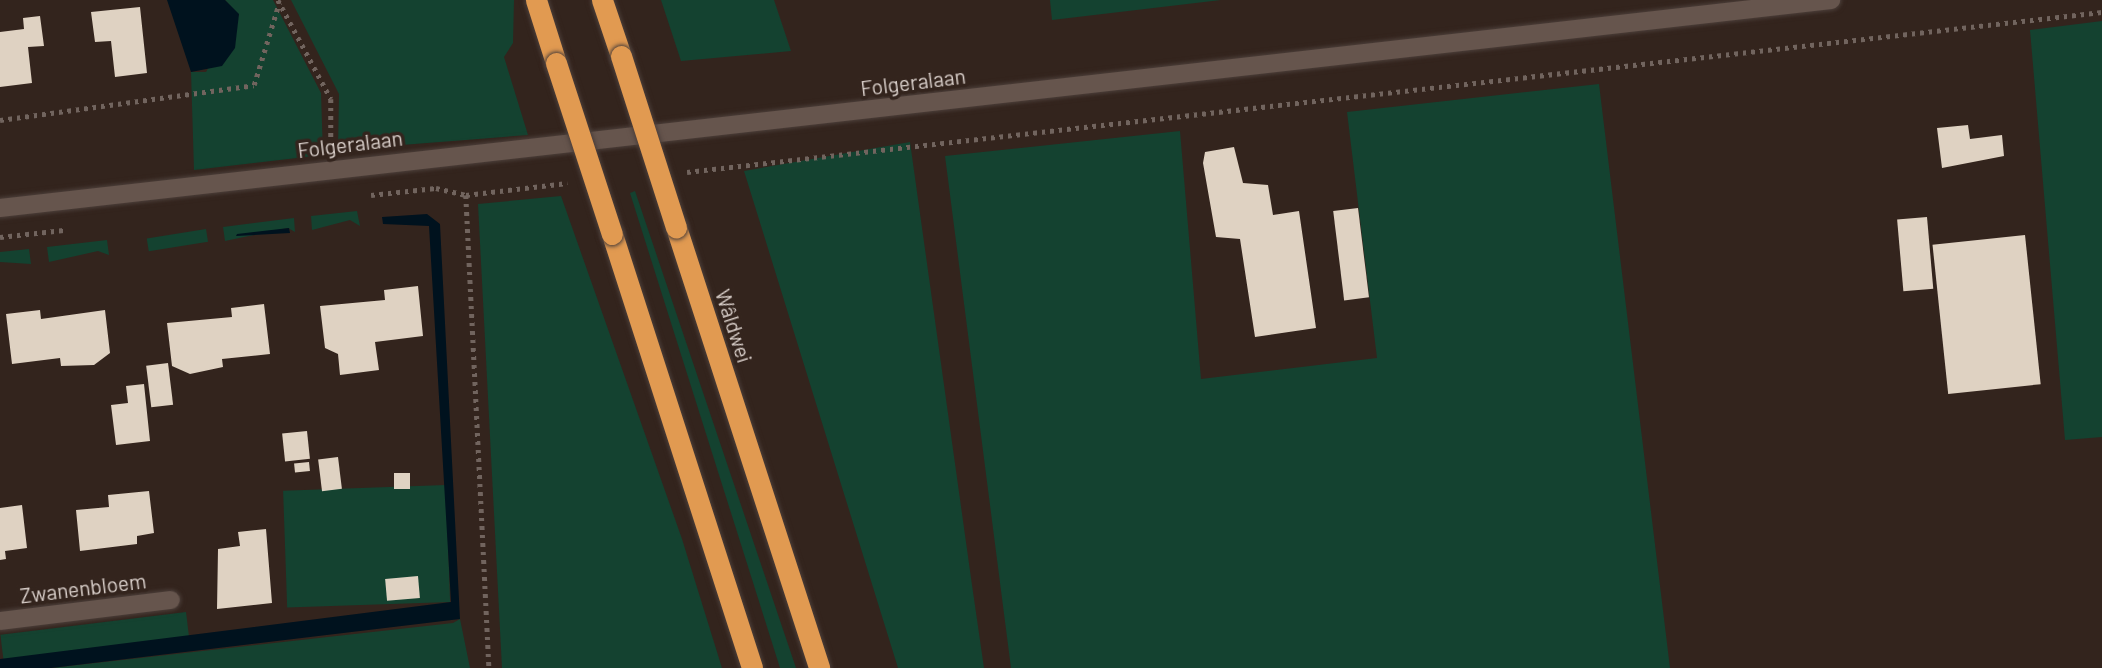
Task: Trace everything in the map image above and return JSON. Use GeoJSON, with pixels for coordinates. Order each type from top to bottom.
{"type":"FeatureCollection","features":[{"type":"Feature","properties":{"kind":"highway"},"geometry":{"type":"LineString","coordinates":[[536,0],[752,668]]}},
{"type":"Feature","properties":{"kind":"highway","name":"Wâldwei"},"geometry":{"type":"LineString","coordinates":[[602,0],[819,668]]}},
{"type":"Feature","properties":{"kind":"main road","name":"Folgeralaan"},"geometry":{"type":"LineString","coordinates":[[0,208],[1831,0]]}},
{"type":"Feature","properties":{"kind":"main road","name":"Zwanenbloem"},"geometry":{"type":"LineString","coordinates":[[0,621],[171,600]]}},
{"type":"Feature","properties":{"kind":"path"},"geometry":{"type":"LineString","coordinates":[[279,2],[331,99],[334,169]]}},
{"type":"Feature","properties":{"kind":"path"},"geometry":{"type":"LineString","coordinates":[[0,120],[254,85],[279,2]]}},
{"type":"Feature","properties":{"kind":"path"},"geometry":{"type":"LineString","coordinates":[[676,173],[2102,12]]}},
{"type":"Feature","properties":{"kind":"path"},"geometry":{"type":"LineString","coordinates":[[361,195],[436,188],[466,195],[572,182]]}},
{"type":"Feature","properties":{"kind":"path"},"geometry":{"type":"LineString","coordinates":[[466,195],[489,668]]}},
{"type":"Feature","properties":{"kind":"path"},"geometry":{"type":"LineString","coordinates":[[0,237],[68,229]]}},
{"type":"Feature","properties":{"kind":"green space"},"geometry":{"type":"Polygon","coordinates":[[[225,0],[273,0],[321,93],[323,155],[194,170],[191,72],[206,72],[239,15],[225,0]]]}},
{"type":"Feature","properties":{"kind":"green space"},"geometry":{"type":"Polygon","coordinates":[[[291,0],[514,0],[513,43],[504,57],[528,135],[338,150],[339,94],[291,0]]]}},
{"type":"Feature","properties":{"kind":"green space"},"geometry":{"type":"Polygon","coordinates":[[[661,0],[774,0],[791,51],[681,61],[661,0]]]}},
{"type":"Feature","properties":{"kind":"green space"},"geometry":{"type":"Polygon","coordinates":[[[1050,0],[1221,0],[1052,20],[1050,0]]]}},
{"type":"Feature","properties":{"kind":"green space"},"geometry":{"type":"Polygon","coordinates":[[[2102,21],[2102,437],[2065,440],[2030,30],[2102,21]]]}},
{"type":"Feature","properties":{"kind":"green space"},"geometry":{"type":"Polygon","coordinates":[[[1599,84],[1670,668],[1011,668],[945,156],[1180,131],[1201,379],[1377,358],[1347,112],[1599,84]]]}},
{"type":"Feature","properties":{"kind":"green space"},"geometry":{"type":"Polygon","coordinates":[[[910,142],[984,668],[898,668],[744,171],[910,142]]]}},
{"type":"Feature","properties":{"kind":"green space"},"geometry":{"type":"Polygon","coordinates":[[[635,191],[796,668],[780,668],[630,193],[635,191]]]}},
{"type":"Feature","properties":{"kind":"green space"},"geometry":{"type":"Polygon","coordinates":[[[561,196],[682,539],[722,668],[502,668],[478,204],[561,196]]]}},
{"type":"Feature","properties":{"kind":"green space"},"geometry":{"type":"Polygon","coordinates":[[[357,211],[360,226],[350,220],[312,230],[311,216],[357,211]]]}},
{"type":"Feature","properties":{"kind":"green space"},"geometry":{"type":"Polygon","coordinates":[[[294,218],[295,232],[288,228],[225,241],[223,227],[294,218]]]}},
{"type":"Feature","properties":{"kind":"green space"},"geometry":{"type":"Polygon","coordinates":[[[206,229],[208,242],[149,251],[147,238],[206,229]]]}},
{"type":"Feature","properties":{"kind":"green space"},"geometry":{"type":"Polygon","coordinates":[[[107,240],[109,255],[98,251],[49,262],[47,247],[107,240]]]}},
{"type":"Feature","properties":{"kind":"green space"},"geometry":{"type":"Polygon","coordinates":[[[29,249],[31,264],[0,262],[0,252],[29,249]]]}},
{"type":"Feature","properties":{"kind":"green space"},"geometry":{"type":"Polygon","coordinates":[[[446,485],[450,602],[287,608],[283,491],[446,485]]]}},
{"type":"Feature","properties":{"kind":"green space"},"geometry":{"type":"Polygon","coordinates":[[[186,612],[189,637],[3,660],[0,635],[186,612]]]}},
{"type":"Feature","properties":{"kind":"green space"},"geometry":{"type":"Polygon","coordinates":[[[460,619],[470,668],[51,668],[453,623],[460,619]]]}},
{"type":"Feature","properties":{"kind":"water"},"geometry":{"type":"Polygon","coordinates":[[[167,0],[225,0],[239,14],[235,48],[222,66],[191,72],[167,0]]]}},
{"type":"Feature","properties":{"kind":"water"},"geometry":{"type":"Polygon","coordinates":[[[427,214],[440,224],[460,619],[51,668],[0,668],[0,659],[451,602],[429,226],[383,224],[382,217],[427,214]]]}},
{"type":"Feature","properties":{"kind":"water"},"geometry":{"type":"Polygon","coordinates":[[[289,228],[290,233],[236,236],[237,234],[289,228]]]}},
{"type":"Feature","properties":{"kind":"building"},"geometry":{"type":"Polygon","coordinates":[[[140,7],[147,73],[115,77],[111,41],[95,42],[91,12],[140,7]]]}},
{"type":"Feature","properties":{"kind":"building"},"geometry":{"type":"Polygon","coordinates":[[[40,16],[44,46],[28,47],[32,83],[0,87],[0,32],[24,29],[23,18],[40,16]]]}},
{"type":"Feature","properties":{"kind":"building"},"geometry":{"type":"Polygon","coordinates":[[[1968,125],[1970,139],[2002,135],[2004,156],[1942,168],[1937,128],[1968,125]]]}},
{"type":"Feature","properties":{"kind":"building"},"geometry":{"type":"Polygon","coordinates":[[[1234,147],[1243,183],[1268,185],[1273,215],[1299,211],[1316,328],[1255,337],[1240,239],[1216,237],[1203,163],[1205,152],[1234,147]]]}},
{"type":"Feature","properties":{"kind":"building"},"geometry":{"type":"Polygon","coordinates":[[[1358,208],[1369,297],[1344,300],[1333,211],[1358,208]]]}},
{"type":"Feature","properties":{"kind":"building"},"geometry":{"type":"Polygon","coordinates":[[[1927,217],[1933,289],[1903,291],[1897,220],[1927,217]]]}},
{"type":"Feature","properties":{"kind":"building"},"geometry":{"type":"Polygon","coordinates":[[[2025,235],[2041,384],[1948,394],[1933,245],[2025,235]]]}},
{"type":"Feature","properties":{"kind":"building"},"geometry":{"type":"Polygon","coordinates":[[[418,286],[423,336],[375,342],[379,370],[340,375],[338,354],[325,348],[320,306],[385,300],[384,290],[418,286]]]}},
{"type":"Feature","properties":{"kind":"building"},"geometry":{"type":"Polygon","coordinates":[[[264,304],[270,354],[222,359],[223,367],[190,374],[172,366],[167,323],[232,317],[231,308],[264,304]]]}},
{"type":"Feature","properties":{"kind":"building"},"geometry":{"type":"Polygon","coordinates":[[[40,310],[41,319],[105,310],[110,353],[94,365],[61,366],[60,358],[12,364],[6,314],[40,310]]]}},
{"type":"Feature","properties":{"kind":"building"},"geometry":{"type":"Polygon","coordinates":[[[168,363],[173,405],[151,407],[146,366],[168,363]]]}},
{"type":"Feature","properties":{"kind":"building"},"geometry":{"type":"Polygon","coordinates":[[[144,384],[150,441],[116,445],[111,405],[128,403],[126,386],[144,384]]]}},
{"type":"Feature","properties":{"kind":"building"},"geometry":{"type":"Polygon","coordinates":[[[307,431],[310,459],[285,461],[282,434],[307,431]]]}},
{"type":"Feature","properties":{"kind":"building"},"geometry":{"type":"Polygon","coordinates":[[[338,457],[342,489],[322,491],[318,459],[338,457]]]}},
{"type":"Feature","properties":{"kind":"building"},"geometry":{"type":"Polygon","coordinates":[[[309,462],[310,471],[295,473],[294,464],[309,462]]]}},
{"type":"Feature","properties":{"kind":"building"},"geometry":{"type":"Polygon","coordinates":[[[394,473],[410,473],[410,489],[394,489],[394,473]]]}},
{"type":"Feature","properties":{"kind":"building"},"geometry":{"type":"Polygon","coordinates":[[[149,491],[154,533],[137,536],[137,544],[80,551],[76,510],[109,507],[108,495],[149,491]]]}},
{"type":"Feature","properties":{"kind":"building"},"geometry":{"type":"Polygon","coordinates":[[[22,505],[27,548],[5,551],[6,559],[0,560],[0,508],[22,505]]]}},
{"type":"Feature","properties":{"kind":"building"},"geometry":{"type":"Polygon","coordinates":[[[266,529],[272,603],[217,609],[218,549],[240,546],[238,532],[266,529]]]}},
{"type":"Feature","properties":{"kind":"building"},"geometry":{"type":"Polygon","coordinates":[[[418,576],[420,598],[387,601],[385,579],[418,576]]]}}]}
